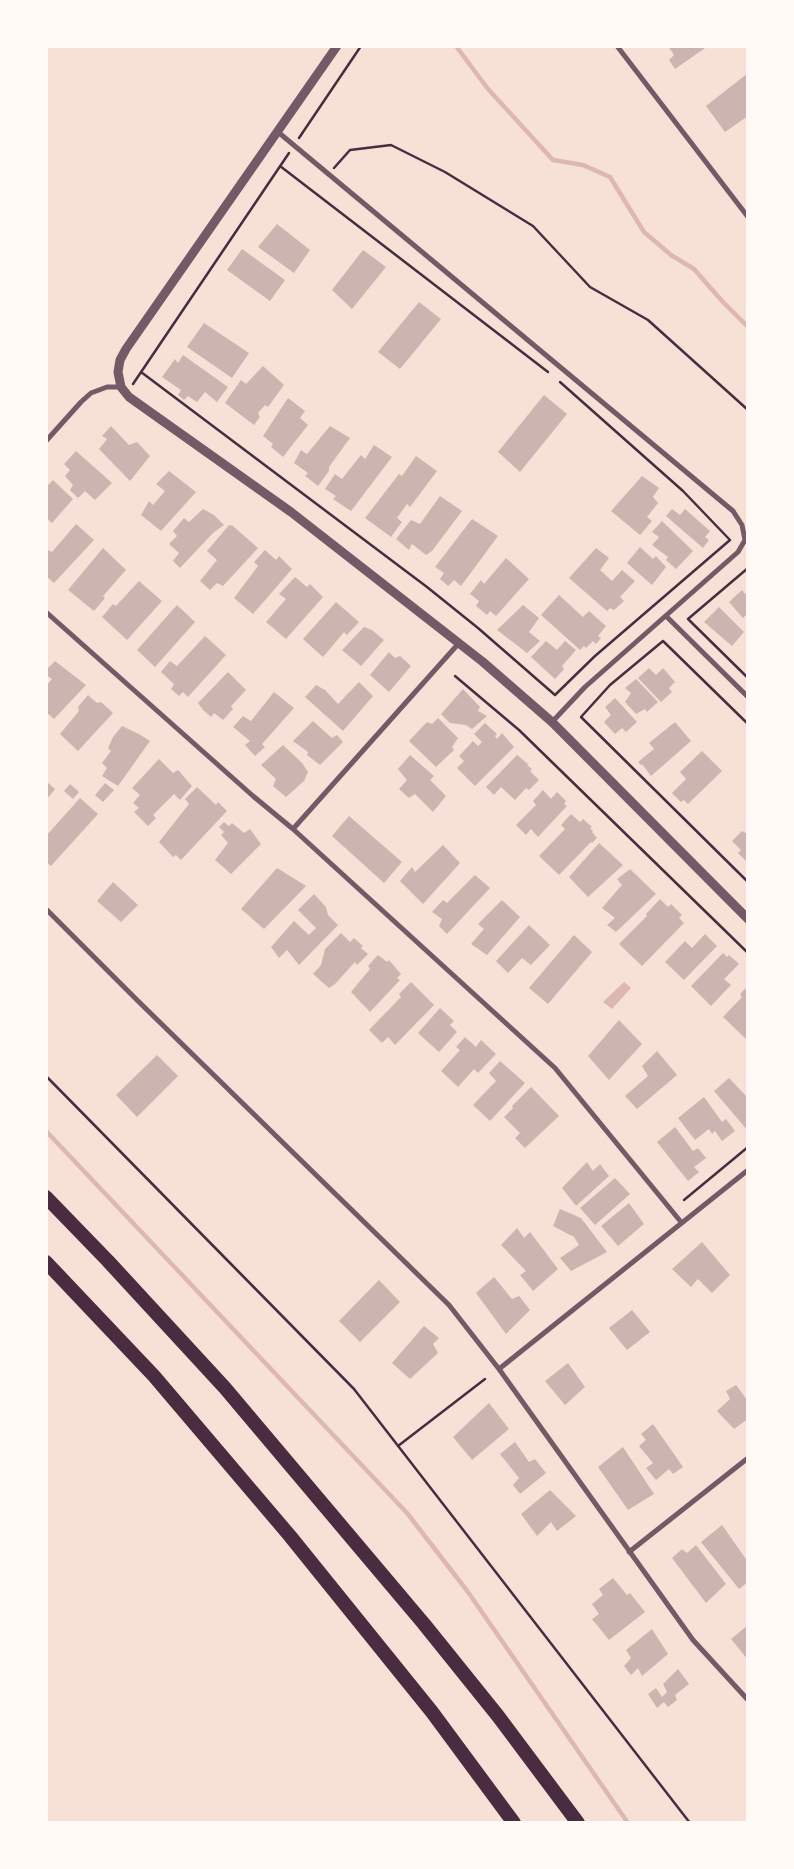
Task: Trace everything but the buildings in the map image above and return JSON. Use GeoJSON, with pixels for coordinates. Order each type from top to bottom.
{"type":"FeatureCollection","features":[{"type":"Feature","properties":{"kind":"highway"},"geometry":{"type":"LineString","coordinates":[[46,1197],[108,1261],[231,1395],[424,1624],[498,1716],[578,1823]]}},
{"type":"Feature","properties":{"kind":"highway"},"geometry":{"type":"LineString","coordinates":[[46,1262],[154,1376],[284,1529],[432,1712],[514,1823]]}},
{"type":"Feature","properties":{"kind":"street"},"geometry":{"type":"LineString","coordinates":[[337,46],[126,349],[120,360],[118,372],[121,387],[130,397],[291,512],[459,643],[552,722],[748,919]]}},
{"type":"Feature","properties":{"kind":"street"},"geometry":{"type":"LineString","coordinates":[[617,46],[748,217]]}},
{"type":"Feature","properties":{"kind":"street"},"geometry":{"type":"LineString","coordinates":[[278,132],[733,511],[742,525],[745,540],[738,552],[585,688],[552,722]]}},
{"type":"Feature","properties":{"kind":"street"},"geometry":{"type":"LineString","coordinates":[[46,441],[91,393],[107,387],[121,387]]}},
{"type":"Feature","properties":{"kind":"street"},"geometry":{"type":"LineString","coordinates":[[46,612],[253,796],[293,829],[555,1068],[681,1222]]}},
{"type":"Feature","properties":{"kind":"street"},"geometry":{"type":"LineString","coordinates":[[666,616],[748,696]]}},
{"type":"Feature","properties":{"kind":"street"},"geometry":{"type":"LineString","coordinates":[[293,829],[459,643]]}},
{"type":"Feature","properties":{"kind":"street"},"geometry":{"type":"LineString","coordinates":[[46,909],[449,1304],[499,1369],[693,1640],[748,1700]]}},
{"type":"Feature","properties":{"kind":"street"},"geometry":{"type":"LineString","coordinates":[[499,1369],[748,1170]]}},
{"type":"Feature","properties":{"kind":"street"},"geometry":{"type":"LineString","coordinates":[[629,1552],[748,1458]]}},
{"type":"Feature","properties":{"kind":"path"},"geometry":{"type":"LineString","coordinates":[[133,384],[361,46]]}},
{"type":"Feature","properties":{"kind":"path"},"geometry":{"type":"LineString","coordinates":[[328,174],[350,150],[390,144],[446,172],[533,226],[590,287],[648,320],[748,410]]}},
{"type":"Feature","properties":{"kind":"path"},"geometry":{"type":"LineString","coordinates":[[141,372],[427,587],[555,694],[595,656],[730,540],[683,491],[553,376],[280,166]]}},
{"type":"Feature","properties":{"kind":"path"},"geometry":{"type":"LineString","coordinates":[[748,568],[688,619],[748,678]]}},
{"type":"Feature","properties":{"kind":"path"},"geometry":{"type":"LineString","coordinates":[[748,724],[663,641],[610,685],[581,717],[748,882]]}},
{"type":"Feature","properties":{"kind":"path"},"geometry":{"type":"LineString","coordinates":[[455,676],[519,730],[748,953]]}},
{"type":"Feature","properties":{"kind":"path"},"geometry":{"type":"LineString","coordinates":[[46,1076],[354,1389],[690,1823]]}},
{"type":"Feature","properties":{"kind":"path"},"geometry":{"type":"LineString","coordinates":[[684,1200],[748,1148]]}},
{"type":"Feature","properties":{"kind":"path"},"geometry":{"type":"LineString","coordinates":[[398,1446],[484,1379]]}},
{"type":"Feature","properties":{"kind":"shaded area"},"geometry":{"type":"Polygon","coordinates":[[[624,982],[631,988],[612,1009],[603,1002],[624,982]]]}},
{"type":"Feature","properties":{"kind":"waterway"},"geometry":{"type":"LineString","coordinates":[[456,46],[488,89],[553,160],[583,165],[610,177],[644,232],[671,255],[694,269],[748,327]]}},
{"type":"Feature","properties":{"kind":"waterway"},"geometry":{"type":"LineString","coordinates":[[46,1131],[407,1513],[468,1592],[628,1823]]}}]}
